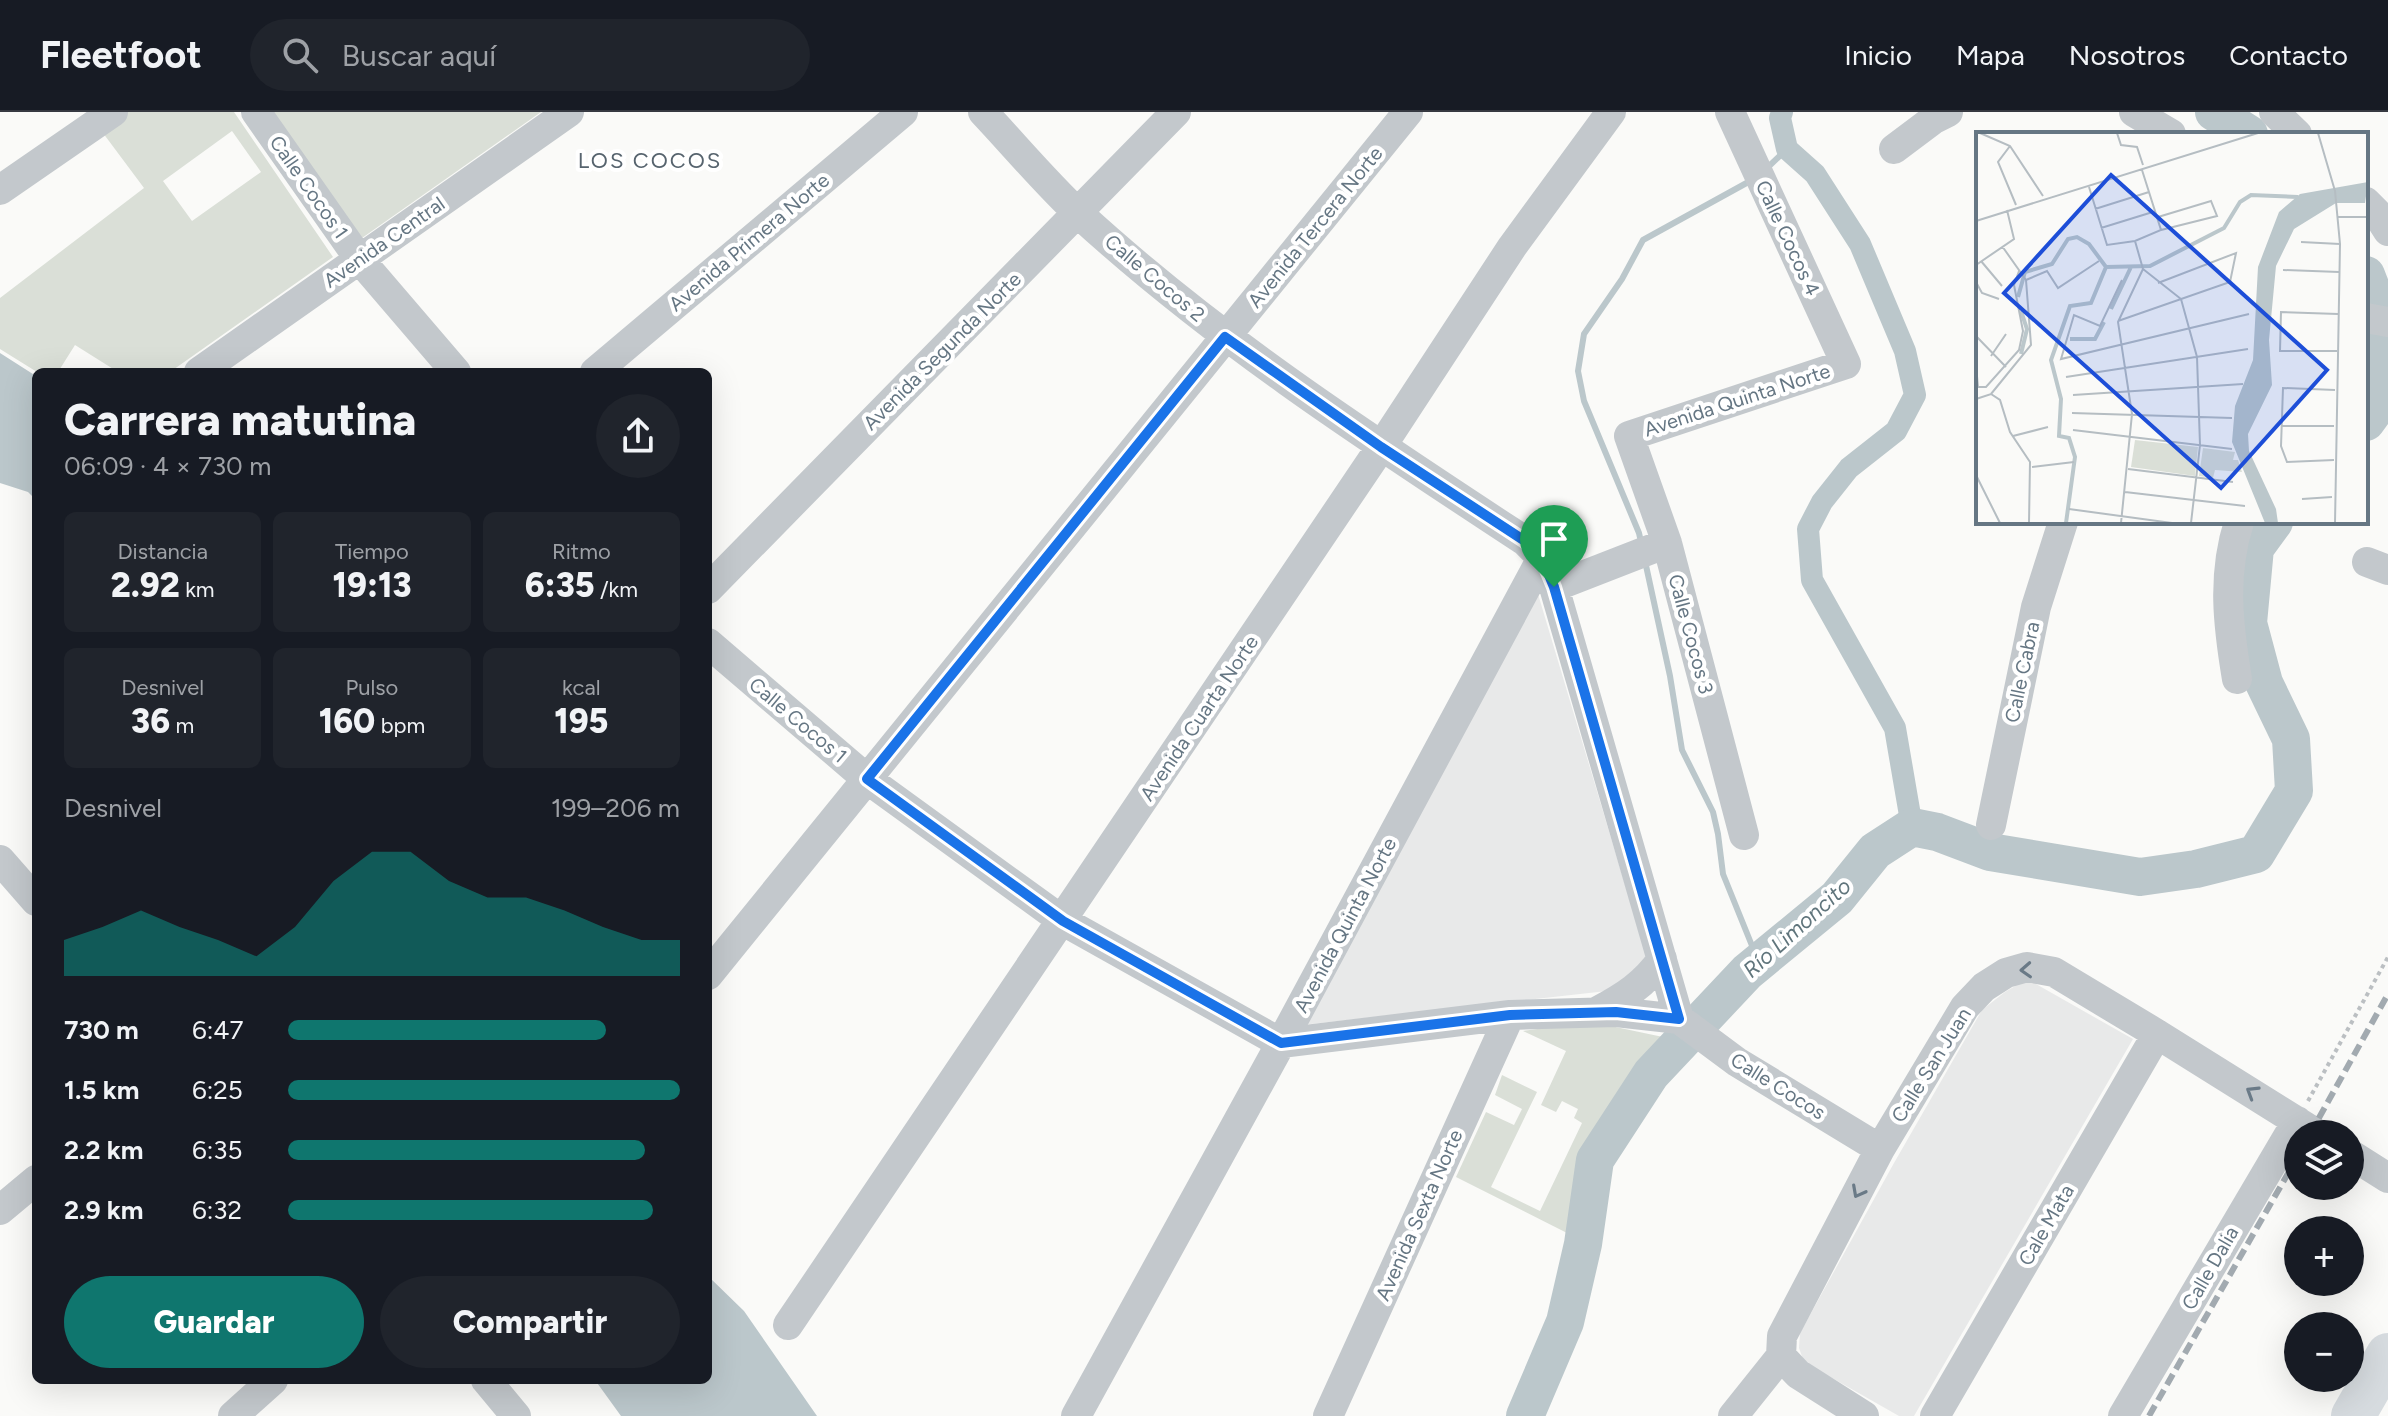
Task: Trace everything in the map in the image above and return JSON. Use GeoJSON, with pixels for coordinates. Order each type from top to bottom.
{"type":"FeatureCollection","features":[{"type":"Feature","properties":{"kind":"highway"},"geometry":{"type":"LineString","coordinates":[[2353,1416],[2388,1355]]}},
{"type":"Feature","properties":{"kind":"highway"},"geometry":{"type":"LineString","coordinates":[[2384,1416],[2388,1410]]}},
{"type":"Feature","properties":{"kind":"street"},"geometry":{"type":"LineString","coordinates":[[0,190],[113,112]]}},
{"type":"Feature","properties":{"kind":"street","name":"Calle Cocos 1"},"geometry":{"type":"LineString","coordinates":[[256,112],[360,260],[453,368]]}},
{"type":"Feature","properties":{"kind":"street","name":"Avenida Central"},"geometry":{"type":"LineString","coordinates":[[205,368],[569,112]]}},
{"type":"Feature","properties":{"kind":"street","name":"Avenida Primera Norte"},"geometry":{"type":"LineString","coordinates":[[600,368],[903,112]]}},
{"type":"Feature","properties":{"kind":"street","name":"Calle Cocos 2"},"geometry":{"type":"LineString","coordinates":[[983,112],[1078,213],[1225,337],[1381,447],[1525,541],[1542,558],[1554,587],[1679,1019]]}},
{"type":"Feature","properties":{"kind":"street","name":"Avenida Segunda Norte"},"geometry":{"type":"LineString","coordinates":[[712,585],[1176,112]]}},
{"type":"Feature","properties":{"kind":"street","name":"Avenida Tercera Norte"},"geometry":{"type":"LineString","coordinates":[[712,970],[1408,112]]}},
{"type":"Feature","properties":{"kind":"street","name":"Avenida Cuarta Norte"},"geometry":{"type":"LineString","coordinates":[[788,1325],[1063,921],[1512,247],[1611,112]]}},
{"type":"Feature","properties":{"kind":"street","name":"Calle Cocos 4"},"geometry":{"type":"LineString","coordinates":[[1730,112],[1846,364]]}},
{"type":"Feature","properties":{"kind":"street"},"geometry":{"type":"LineString","coordinates":[[1894,149],[1948,112]]}},
{"type":"Feature","properties":{"kind":"street"},"geometry":{"type":"LineString","coordinates":[[2134,112],[2168,132]]}},
{"type":"Feature","properties":{"kind":"street"},"geometry":{"type":"LineString","coordinates":[[2274,112],[2295,132]]}},
{"type":"Feature","properties":{"kind":"street"},"geometry":{"type":"LineString","coordinates":[[2368,204],[2388,231]]}},
{"type":"Feature","properties":{"kind":"street"},"geometry":{"type":"LineString","coordinates":[[2368,318],[2388,322]]}},
{"type":"Feature","properties":{"kind":"street","name":"Avenida Quinta Norte"},"geometry":{"type":"LineString","coordinates":[[1629,436],[1846,364]]}},
{"type":"Feature","properties":{"kind":"street","name":"Calle Cocos 3"},"geometry":{"type":"LineString","coordinates":[[1629,436],[1667,543],[1744,835]]}},
{"type":"Feature","properties":{"kind":"street","name":"Calle Cabra"},"geometry":{"type":"LineString","coordinates":[[1991,825],[2036,607],[2062,524]]}},
{"type":"Feature","properties":{"kind":"street"},"geometry":{"type":"LineString","coordinates":[[2237,679],[2228,626],[2227,585],[2231,547],[2238,524]]}},
{"type":"Feature","properties":{"kind":"street"},"geometry":{"type":"LineString","coordinates":[[1554,587],[1667,543]]}},
{"type":"Feature","properties":{"kind":"street","name":"Avenida Quinta Norte"},"geometry":{"type":"LineString","coordinates":[[1076,1416],[1542,558]]}},
{"type":"Feature","properties":{"kind":"street","name":"Calle Cocos 1"},"geometry":{"type":"LineString","coordinates":[[712,646],[867,779],[1063,921],[1281,1043]]}},
{"type":"Feature","properties":{"kind":"street"},"geometry":{"type":"LineString","coordinates":[[0,860],[32,896]]}},
{"type":"Feature","properties":{"kind":"street"},"geometry":{"type":"LineString","coordinates":[[1596,1012],[1630,994],[1651,975],[1662,959]]}},
{"type":"Feature","properties":{"kind":"street","name":"Calle San Juan"},"geometry":{"type":"LineString","coordinates":[[1781,1356],[1782,1336],[1880,1149],[1965,1007],[1984,987],[2006,973],[2027,967],[2054,972],[2296,1120]]}},
{"type":"Feature","properties":{"kind":"street"},"geometry":{"type":"LineString","coordinates":[[1281,1043],[1510,1015],[1616,1012],[1679,1019]]}},
{"type":"Feature","properties":{"kind":"street","name":"Avenida Sexta Norte"},"geometry":{"type":"LineString","coordinates":[[1328,1416],[1510,1015]]}},
{"type":"Feature","properties":{"kind":"street","name":"Calle Cocos"},"geometry":{"type":"LineString","coordinates":[[1679,1019],[1737,1062],[1880,1149]]}},
{"type":"Feature","properties":{"kind":"street","name":"Cale Mata"},"geometry":{"type":"LineString","coordinates":[[1935,1416],[2157,1034]]}},
{"type":"Feature","properties":{"kind":"street","name":"Calle Dalia"},"geometry":{"type":"LineString","coordinates":[[2123,1416],[2284,1163]]}},
{"type":"Feature","properties":{"kind":"street"},"geometry":{"type":"LineString","coordinates":[[2364,1163],[2388,1178]]}},
{"type":"Feature","properties":{"kind":"street"},"geometry":{"type":"LineString","coordinates":[[0,1210],[32,1183]]}},
{"type":"Feature","properties":{"kind":"street"},"geometry":{"type":"LineString","coordinates":[[1733,1416],[1781,1356],[1798,1374],[1864,1416]]}},
{"type":"Feature","properties":{"kind":"street"},"geometry":{"type":"LineString","coordinates":[[233,1416],[269,1384]]}},
{"type":"Feature","properties":{"kind":"street"},"geometry":{"type":"LineString","coordinates":[[489,1384],[516,1416]]}},
{"type":"Feature","properties":{"kind":"path"},"geometry":{"type":"LineString","coordinates":[[2310,1120],[2388,957]]}},
{"type":"Feature","properties":{"kind":"shaded area"},"geometry":{"type":"Polygon","coordinates":[[[126,112],[234,112],[333,257],[176,368],[112,368],[75,345],[61,368],[32,369],[0,349],[0,298],[144,188],[100,129],[126,112]],[[232,131],[163,181],[192,221],[261,172],[232,131]]]}},
{"type":"Feature","properties":{"kind":"shaded area"},"geometry":{"type":"Polygon","coordinates":[[[273,112],[541,112],[362,238],[273,112]]]}},
{"type":"Feature","properties":{"kind":"shaded area"},"geometry":{"type":"Polygon","coordinates":[[[0,353],[32,373],[32,496],[0,483],[0,353]]]}},
{"type":"Feature","properties":{"kind":"shaded area"},"geometry":{"type":"Polygon","coordinates":[[[1538,594],[1646,955],[1638,976],[1616,990],[1302,1025],[1538,594]]]}},
{"type":"Feature","properties":{"kind":"shaded area"},"geometry":{"type":"Polygon","coordinates":[[[2027,979],[2133,1039],[1914,1416],[1899,1416],[1804,1362],[1799,1348],[1800,1333],[1982,1010],[2027,979]]]}},
{"type":"Feature","properties":{"kind":"shaded area"},"geometry":{"type":"Polygon","coordinates":[[[1576,1024],[1606,1025],[1663,1037],[1582,1158],[1567,1233],[1456,1177],[1486,1112],[1514,1125],[1522,1109],[1495,1095],[1502,1075],[1537,1092],[1491,1187],[1540,1211],[1582,1123],[1574,1118],[1578,1109],[1562,1101],[1556,1112],[1541,1105],[1566,1051],[1523,1031],[1576,1024]]]}},
{"type":"Feature","properties":{"kind":"shaded area"},"geometry":{"type":"Polygon","coordinates":[[[712,1280],[744,1311],[817,1416],[621,1416],[598,1384],[712,1384],[712,1280]]]}},
{"type":"Feature","properties":{"kind":"waterway"},"geometry":{"type":"LineString","coordinates":[[1782,112],[1780,118],[1787,149],[1815,174],[1860,244],[1905,351],[1915,395],[1896,431],[1849,468],[1822,502],[1808,529],[1812,580],[1895,728],[1912,827]]}},
{"type":"Feature","properties":{"kind":"waterway","name":"Río Limoncito"},"geometry":{"type":"LineString","coordinates":[[2214,112],[2246,132]]}},
{"type":"Feature","properties":{"kind":"waterway"},"geometry":{"type":"LineString","coordinates":[[1767,168],[1787,149]]}},
{"type":"Feature","properties":{"kind":"waterway"},"geometry":{"type":"LineString","coordinates":[[1641,542],[1584,401],[1578,371],[1584,334],[1622,279],[1643,240],[1752,180]]}},
{"type":"Feature","properties":{"kind":"waterway","name":"Río Limoncito"},"geometry":{"type":"LineString","coordinates":[[2368,280],[2378,356],[2376,408],[2368,419]]}},
{"type":"Feature","properties":{"kind":"waterway","name":"Río Limoncito"},"geometry":{"type":"LineString","coordinates":[[1525,1416],[1565,1322],[1583,1244],[1595,1160],[1651,1074],[1747,972],[1837,898],[1875,851],[1912,827],[1937,832],[1990,852],[2140,877],[2196,869],[2256,854],[2294,791],[2291,739],[2264,683],[2248,623],[2255,548],[2273,524]]}},
{"type":"Feature","properties":{"kind":"waterway"},"geometry":{"type":"LineString","coordinates":[[1645,561],[1670,676],[1682,750],[1713,812],[1723,874],[1759,963]]}},
{"type":"Feature","properties":{"kind":"railway"},"geometry":{"type":"LineString","coordinates":[[2318,1120],[2388,994]]}},
{"type":"Feature","properties":{"kind":"railway"},"geometry":{"type":"LineString","coordinates":[[2149,1416],[2284,1180]]}},
{"type":"Feature","properties":{"kind":"district","name":"LOS COCOS"},"geometry":{"type":"Point","coordinates":[650,160]}},
{"type":"Feature","properties":{"kind":"route"},"geometry":{"type":"LineString","coordinates":[[1225,337],[1381,447],[1525,541],[1542,558],[1554,587],[1679,1019],[1616,1012],[1510,1015],[1281,1043],[1063,921],[867,779],[1225,337]]}}]}
